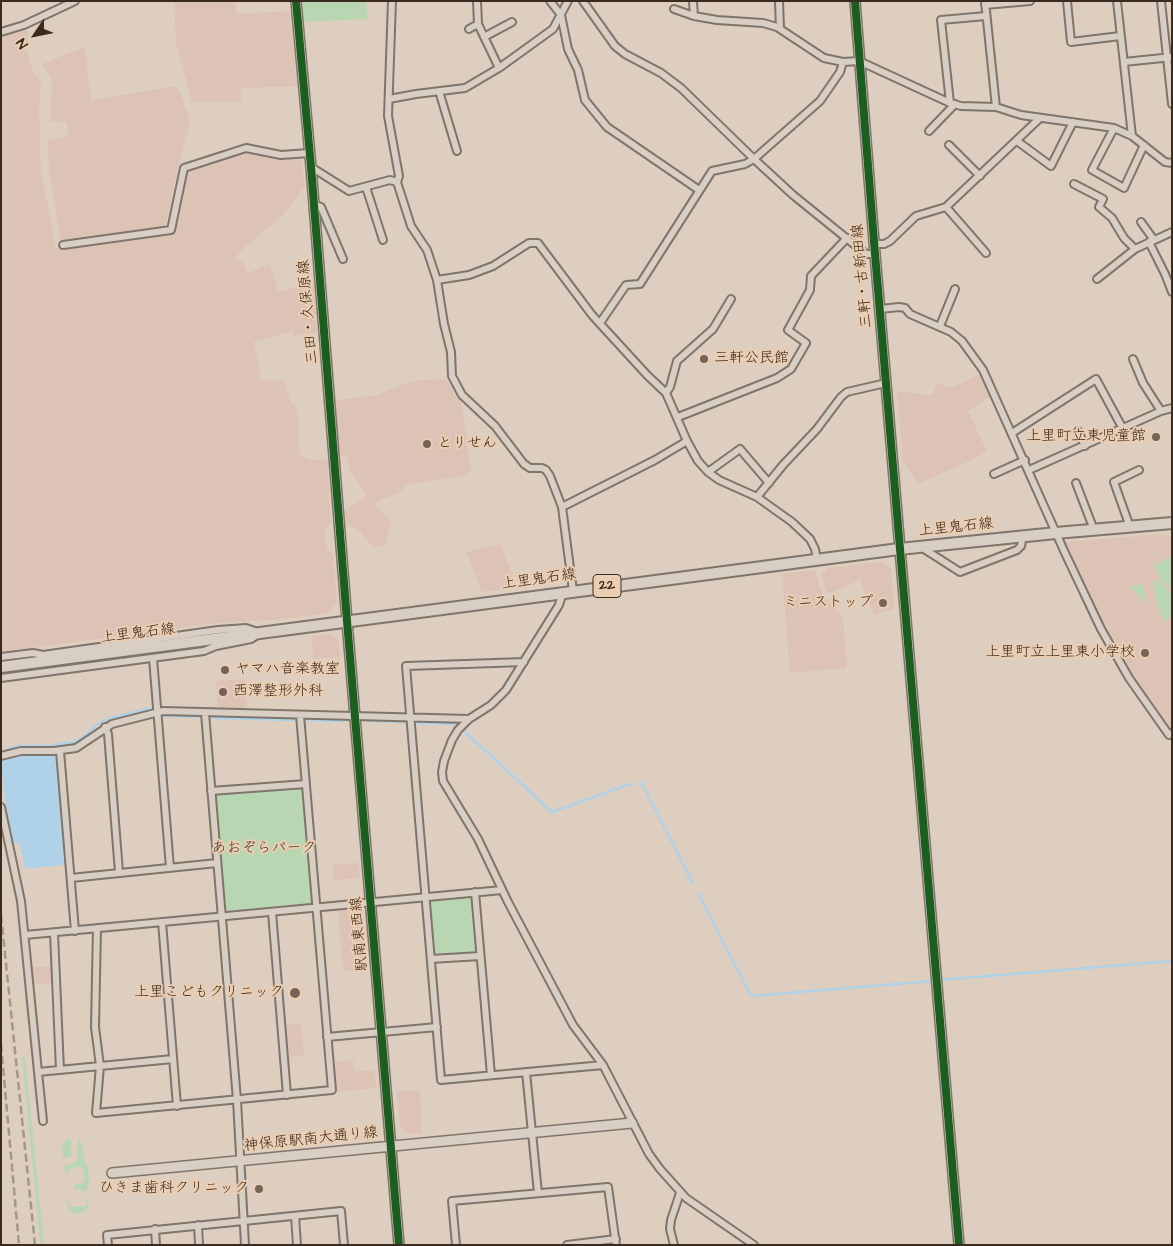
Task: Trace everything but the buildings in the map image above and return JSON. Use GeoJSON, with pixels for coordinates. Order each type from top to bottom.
{"type":"FeatureCollection","features":[{"type":"Feature","properties":{"kind":"main road","name":"上里鬼石線"},"geometry":{"type":"LineString","coordinates":[[1,667],[568,591],[900,549],[1172,523]]}},
{"type":"Feature","properties":{"kind":"street"},"geometry":{"type":"LineString","coordinates":[[1,32],[24,25],[75,1]]}},
{"type":"Feature","properties":{"kind":"street","name":"三田・久保原線"},"geometry":{"type":"LineString","coordinates":[[296,1],[347,621]]}},
{"type":"Feature","properties":{"kind":"street"},"geometry":{"type":"LineString","coordinates":[[392,1],[388,116],[399,176],[397,182],[411,226],[427,250],[437,280],[444,324],[451,352],[452,376],[454,382],[469,403],[495,426],[527,467],[542,468],[550,476],[562,507],[568,591],[506,690],[498,699],[469,719],[458,730],[444,761],[443,781],[478,839],[502,890],[573,1025],[603,1065],[649,1154],[680,1193],[754,1245]]}},
{"type":"Feature","properties":{"kind":"street"},"geometry":{"type":"LineString","coordinates":[[477,1],[478,24],[499,68]]}},
{"type":"Feature","properties":{"kind":"street"},"geometry":{"type":"LineString","coordinates":[[550,1],[561,15],[568,49],[578,70],[585,100],[606,127],[699,190]]}},
{"type":"Feature","properties":{"kind":"street"},"geometry":{"type":"LineString","coordinates":[[389,99],[465,88],[499,68],[553,29],[568,1]]}},
{"type":"Feature","properties":{"kind":"street"},"geometry":{"type":"LineString","coordinates":[[583,1],[615,46],[625,54],[661,72],[681,88],[793,195],[866,254],[875,254]]}},
{"type":"Feature","properties":{"kind":"street"},"geometry":{"type":"LineString","coordinates":[[693,1],[694,16]]}},
{"type":"Feature","properties":{"kind":"street"},"geometry":{"type":"LineString","coordinates":[[779,1],[780,29]]}},
{"type":"Feature","properties":{"kind":"street","name":"三軒・古新田線"},"geometry":{"type":"LineString","coordinates":[[855,1],[959,1245]]}},
{"type":"Feature","properties":{"kind":"street"},"geometry":{"type":"LineString","coordinates":[[996,107],[985,3],[1030,1]]}},
{"type":"Feature","properties":{"kind":"street"},"geometry":{"type":"LineString","coordinates":[[1067,1],[1071,42],[1120,36]]}},
{"type":"Feature","properties":{"kind":"street"},"geometry":{"type":"LineString","coordinates":[[1117,1],[1132,136]]}},
{"type":"Feature","properties":{"kind":"street"},"geometry":{"type":"LineString","coordinates":[[1161,1],[1169,58],[1172,104]]}},
{"type":"Feature","properties":{"kind":"street"},"geometry":{"type":"LineString","coordinates":[[674,8],[694,16],[717,20],[763,23],[780,29],[824,58],[843,62],[860,62],[952,104],[996,107],[1021,115],[1114,128],[1132,136],[1165,162],[1172,163]]}},
{"type":"Feature","properties":{"kind":"street"},"geometry":{"type":"LineString","coordinates":[[929,131],[952,104],[941,20],[986,16]]}},
{"type":"Feature","properties":{"kind":"street"},"geometry":{"type":"LineString","coordinates":[[484,37],[512,22]]}},
{"type":"Feature","properties":{"kind":"street"},"geometry":{"type":"LineString","coordinates":[[470,29],[478,24]]}},
{"type":"Feature","properties":{"kind":"street"},"geometry":{"type":"LineString","coordinates":[[1124,62],[1169,58]]}},
{"type":"Feature","properties":{"kind":"street"},"geometry":{"type":"LineString","coordinates":[[600,323],[626,285],[640,284],[712,171],[745,164],[754,159],[820,101],[840,72],[843,62]]}},
{"type":"Feature","properties":{"kind":"street"},"geometry":{"type":"LineString","coordinates":[[439,91],[457,151]]}},
{"type":"Feature","properties":{"kind":"street"},"geometry":{"type":"LineString","coordinates":[[874,244],[884,244],[890,241],[916,216],[946,207],[1040,118]]}},
{"type":"Feature","properties":{"kind":"street"},"geometry":{"type":"LineString","coordinates":[[1017,141],[1051,166],[1073,122]]}},
{"type":"Feature","properties":{"kind":"street"},"geometry":{"type":"LineString","coordinates":[[1114,128],[1092,170],[1124,188],[1144,145]]}},
{"type":"Feature","properties":{"kind":"street"},"geometry":{"type":"LineString","coordinates":[[949,145],[980,176]]}},
{"type":"Feature","properties":{"kind":"street"},"geometry":{"type":"LineString","coordinates":[[63,245],[171,230],[184,168],[246,148],[280,155],[309,153]]}},
{"type":"Feature","properties":{"kind":"street"},"geometry":{"type":"LineString","coordinates":[[311,167],[350,191],[390,180],[397,182]]}},
{"type":"Feature","properties":{"kind":"street"},"geometry":{"type":"LineString","coordinates":[[1074,184],[1103,199],[1099,207],[1112,218],[1124,238],[1135,250]]}},
{"type":"Feature","properties":{"kind":"street"},"geometry":{"type":"LineString","coordinates":[[366,187],[382,240]]}},
{"type":"Feature","properties":{"kind":"street"},"geometry":{"type":"LineString","coordinates":[[314,204],[321,207],[343,259]]}},
{"type":"Feature","properties":{"kind":"street"},"geometry":{"type":"LineString","coordinates":[[946,207],[986,253]]}},
{"type":"Feature","properties":{"kind":"street"},"geometry":{"type":"LineString","coordinates":[[1141,222],[1172,292]]}},
{"type":"Feature","properties":{"kind":"street"},"geometry":{"type":"LineString","coordinates":[[1097,279],[1135,250],[1172,232]]}},
{"type":"Feature","properties":{"kind":"street"},"geometry":{"type":"LineString","coordinates":[[678,417],[777,378],[791,368],[806,343],[788,330],[810,290],[812,276],[847,238]]}},
{"type":"Feature","properties":{"kind":"street"},"geometry":{"type":"LineString","coordinates":[[437,280],[469,275],[493,266],[530,243],[538,243],[600,323],[666,393],[698,461],[719,480],[757,497],[802,530],[815,549],[817,560]]}},
{"type":"Feature","properties":{"kind":"street"},"geometry":{"type":"LineString","coordinates":[[940,326],[955,289]]}},
{"type":"Feature","properties":{"kind":"street"},"geometry":{"type":"LineString","coordinates":[[666,393],[670,387],[677,361],[713,329],[731,299]]}},
{"type":"Feature","properties":{"kind":"street"},"geometry":{"type":"LineString","coordinates":[[880,309],[905,308],[910,314],[940,326],[958,337],[984,370],[1086,599],[1118,659],[1169,734],[1172,733]]}},
{"type":"Feature","properties":{"kind":"street"},"geometry":{"type":"LineString","coordinates":[[1133,359],[1143,383],[1161,411]]}},
{"type":"Feature","properties":{"kind":"street"},"geometry":{"type":"LineString","coordinates":[[1012,433],[1096,379],[1123,429]]}},
{"type":"Feature","properties":{"kind":"street"},"geometry":{"type":"LineString","coordinates":[[757,497],[783,465],[818,429],[841,397],[847,392],[886,383]]}},
{"type":"Feature","properties":{"kind":"street"},"geometry":{"type":"LineString","coordinates":[[1030,470],[1161,411],[1172,408]]}},
{"type":"Feature","properties":{"kind":"street"},"geometry":{"type":"LineString","coordinates":[[1078,431],[1085,446]]}},
{"type":"Feature","properties":{"kind":"street"},"geometry":{"type":"LineString","coordinates":[[562,507],[655,460],[687,441]]}},
{"type":"Feature","properties":{"kind":"street"},"geometry":{"type":"LineString","coordinates":[[708,472],[740,449],[769,483]]}},
{"type":"Feature","properties":{"kind":"street"},"geometry":{"type":"LineString","coordinates":[[994,474],[1025,460]]}},
{"type":"Feature","properties":{"kind":"street"},"geometry":{"type":"LineString","coordinates":[[1130,527],[1114,482],[1139,470]]}},
{"type":"Feature","properties":{"kind":"street"},"geometry":{"type":"LineString","coordinates":[[1076,483],[1094,530]]}},
{"type":"Feature","properties":{"kind":"street"},"geometry":{"type":"LineString","coordinates":[[920,547],[960,572],[1017,550],[1021,546],[1023,536]]}},
{"type":"Feature","properties":{"kind":"street","name":"駅南東西線"},"geometry":{"type":"LineString","coordinates":[[347,621],[400,1245]]}},
{"type":"Feature","properties":{"kind":"street"},"geometry":{"type":"LineString","coordinates":[[1,657],[33,652],[43,655],[218,630],[246,628],[261,633]]}},
{"type":"Feature","properties":{"kind":"street"},"geometry":{"type":"LineString","coordinates":[[1,678],[204,651],[216,646],[251,639],[261,633]]}},
{"type":"Feature","properties":{"kind":"street"},"geometry":{"type":"LineString","coordinates":[[153,658],[170,868]]}},
{"type":"Feature","properties":{"kind":"street"},"geometry":{"type":"LineString","coordinates":[[524,662],[406,666],[441,1080],[603,1065]]}},
{"type":"Feature","properties":{"kind":"street"},"geometry":{"type":"LineString","coordinates":[[1,756],[21,751],[60,751],[76,748],[105,727],[158,712],[469,719]]}},
{"type":"Feature","properties":{"kind":"street"},"geometry":{"type":"LineString","coordinates":[[205,712],[242,1160],[245,1245]]}},
{"type":"Feature","properties":{"kind":"street"},"geometry":{"type":"LineString","coordinates":[[97,928],[95,1027],[100,1066],[96,1114],[332,1090],[300,715]]}},
{"type":"Feature","properties":{"kind":"street"},"geometry":{"type":"LineString","coordinates":[[105,727],[108,734],[119,872]]}},
{"type":"Feature","properties":{"kind":"street"},"geometry":{"type":"LineString","coordinates":[[60,751],[75,931]]}},
{"type":"Feature","properties":{"kind":"street"},"geometry":{"type":"LineString","coordinates":[[212,792],[306,784]]}},
{"type":"Feature","properties":{"kind":"street"},"geometry":{"type":"LineString","coordinates":[[1,807],[21,901],[43,1120]]}},
{"type":"Feature","properties":{"kind":"street"},"geometry":{"type":"LineString","coordinates":[[71,878],[217,863]]}},
{"type":"Feature","properties":{"kind":"street"},"geometry":{"type":"LineString","coordinates":[[25,936],[502,890]]}},
{"type":"Feature","properties":{"kind":"street"},"geometry":{"type":"LineString","coordinates":[[475,892],[490,1075]]}},
{"type":"Feature","properties":{"kind":"street"},"geometry":{"type":"LineString","coordinates":[[272,912],[287,1095]]}},
{"type":"Feature","properties":{"kind":"street"},"geometry":{"type":"LineString","coordinates":[[162,922],[177,1106]]}},
{"type":"Feature","properties":{"kind":"street"},"geometry":{"type":"LineString","coordinates":[[54,933],[60,1070]]}},
{"type":"Feature","properties":{"kind":"street"},"geometry":{"type":"LineString","coordinates":[[431,959],[480,956]]}},
{"type":"Feature","properties":{"kind":"street"},"geometry":{"type":"LineString","coordinates":[[327,1037],[437,1027]]}},
{"type":"Feature","properties":{"kind":"street"},"geometry":{"type":"LineString","coordinates":[[38,1072],[173,1059]]}},
{"type":"Feature","properties":{"kind":"street"},"geometry":{"type":"LineString","coordinates":[[526,1072],[538,1193]]}},
{"type":"Feature","properties":{"kind":"street","name":"神保原駅南大通り線"},"geometry":{"type":"LineString","coordinates":[[112,1173],[632,1123]]}},
{"type":"Feature","properties":{"kind":"street"},"geometry":{"type":"LineString","coordinates":[[456,1245],[452,1201],[608,1187],[616,1242],[567,1245]]}},
{"type":"Feature","properties":{"kind":"street"},"geometry":{"type":"LineString","coordinates":[[674,1245],[670,1229],[671,1220],[680,1193]]}},
{"type":"Feature","properties":{"kind":"street"},"geometry":{"type":"LineString","coordinates":[[108,1245],[107,1235],[341,1211],[344,1245]]}},
{"type":"Feature","properties":{"kind":"street"},"geometry":{"type":"LineString","coordinates":[[295,1216],[297,1245]]}},
{"type":"Feature","properties":{"kind":"street"},"geometry":{"type":"LineString","coordinates":[[198,1225],[199,1245]]}},
{"type":"Feature","properties":{"kind":"street"},"geometry":{"type":"LineString","coordinates":[[155,1229],[156,1245]]}},
{"type":"Feature","properties":{"kind":"shaded area"},"geometry":{"type":"Polygon","coordinates":[[[174,1],[235,1],[236,14],[290,11],[297,86],[241,88],[242,102],[192,102],[176,44],[174,1]]]}},
{"type":"Feature","properties":{"kind":"shaded area"},"geometry":{"type":"Polygon","coordinates":[[[25,30],[28,32],[28,47],[26,48],[34,74],[41,82],[39,111],[41,170],[56,248],[172,233],[186,170],[244,152],[277,158],[298,158],[302,162],[305,186],[282,216],[235,258],[240,262],[242,259],[248,273],[270,264],[279,292],[314,282],[317,333],[294,336],[292,331],[254,342],[261,380],[284,381],[291,404],[295,405],[299,419],[298,441],[300,455],[312,460],[327,459],[331,524],[325,529],[327,551],[333,554],[337,603],[328,613],[275,620],[217,623],[1,652],[1,37],[25,30]]]}},
{"type":"Feature","properties":{"kind":"shaded area"},"geometry":{"type":"Polygon","coordinates":[[[85,47],[91,100],[176,86],[180,93],[189,118],[189,126],[166,225],[162,228],[61,241],[49,169],[48,141],[68,136],[67,122],[50,121],[52,79],[42,64],[85,47]]]}},
{"type":"Feature","properties":{"kind":"shaded area"},"geometry":{"type":"Polygon","coordinates":[[[982,373],[991,396],[968,411],[987,451],[978,457],[918,484],[903,461],[897,391],[929,395],[933,394],[938,382],[947,387],[953,387],[982,373]]]}},
{"type":"Feature","properties":{"kind":"shaded area"},"geometry":{"type":"Polygon","coordinates":[[[447,379],[461,402],[471,471],[460,477],[407,484],[401,492],[374,503],[391,521],[385,545],[373,547],[359,530],[345,523],[344,511],[367,496],[349,468],[347,455],[340,456],[335,402],[377,395],[401,385],[421,380],[447,379]]]}},
{"type":"Feature","properties":{"kind":"shaded area","name":"上里町立上里東小学校"},"geometry":{"type":"Polygon","coordinates":[[[1165,534],[1166,536],[1172,536],[1171,730],[1132,676],[1106,629],[1064,542],[1165,534]]]}},
{"type":"Feature","properties":{"kind":"shaded area"},"geometry":{"type":"Polygon","coordinates":[[[501,544],[517,588],[482,592],[466,552],[501,544]]]}},
{"type":"Feature","properties":{"kind":"shaded area"},"geometry":{"type":"Polygon","coordinates":[[[882,562],[891,569],[894,609],[874,615],[860,580],[828,594],[821,573],[826,572],[826,568],[882,562]]]}},
{"type":"Feature","properties":{"kind":"shaded area"},"geometry":{"type":"Polygon","coordinates":[[[815,570],[824,597],[843,616],[847,668],[790,673],[782,574],[815,570]]]}},
{"type":"Feature","properties":{"kind":"shaded area"},"geometry":{"type":"Polygon","coordinates":[[[330,634],[339,641],[340,657],[313,659],[312,636],[330,634]]]}},
{"type":"Feature","properties":{"kind":"shaded area"},"geometry":{"type":"Polygon","coordinates":[[[245,679],[247,710],[218,709],[216,681],[245,679]]]}},
{"type":"Feature","properties":{"kind":"shaded area"},"geometry":{"type":"Polygon","coordinates":[[[358,863],[360,878],[334,880],[333,865],[358,863]]]}},
{"type":"Feature","properties":{"kind":"shaded area"},"geometry":{"type":"Polygon","coordinates":[[[360,908],[362,911],[367,969],[343,971],[338,910],[360,908]]]}},
{"type":"Feature","properties":{"kind":"shaded area"},"geometry":{"type":"Polygon","coordinates":[[[32,967],[53,967],[54,983],[33,984],[32,967]]]}},
{"type":"Feature","properties":{"kind":"shaded area"},"geometry":{"type":"Polygon","coordinates":[[[301,1023],[304,1056],[288,1057],[285,1024],[301,1023]]]}},
{"type":"Feature","properties":{"kind":"shaded area"},"geometry":{"type":"Polygon","coordinates":[[[353,1060],[355,1071],[374,1070],[376,1088],[336,1092],[333,1062],[353,1060]]]}},
{"type":"Feature","properties":{"kind":"shaded area"},"geometry":{"type":"Polygon","coordinates":[[[420,1090],[422,1133],[408,1134],[400,1126],[397,1091],[420,1090]]]}},
{"type":"Feature","properties":{"kind":"green space"},"geometry":{"type":"Polygon","coordinates":[[[303,1],[366,1],[368,19],[304,22],[303,1]]]}},
{"type":"Feature","properties":{"kind":"green space"},"geometry":{"type":"Polygon","coordinates":[[[1172,555],[1172,590],[1160,579],[1154,566],[1172,555]]]}},
{"type":"Feature","properties":{"kind":"green space"},"geometry":{"type":"Polygon","coordinates":[[[1158,580],[1172,594],[1172,616],[1166,621],[1160,614],[1153,582],[1158,580]]]}},
{"type":"Feature","properties":{"kind":"green space"},"geometry":{"type":"Polygon","coordinates":[[[1143,585],[1147,604],[1130,587],[1143,585]]]}},
{"type":"Feature","properties":{"kind":"green space","name":"あおぞらパーク"},"geometry":{"type":"Polygon","coordinates":[[[300,788],[303,790],[312,900],[310,903],[227,911],[225,908],[215,797],[218,795],[300,788]]]}},
{"type":"Feature","properties":{"kind":"green space"},"geometry":{"type":"Polygon","coordinates":[[[469,896],[472,898],[476,951],[474,953],[436,957],[434,954],[429,902],[431,900],[469,896]]]}},
{"type":"Feature","properties":{"kind":"green space"},"geometry":{"type":"Polygon","coordinates":[[[22,1057],[25,1057],[44,1243],[40,1243],[22,1057]]]}},
{"type":"Feature","properties":{"kind":"green space"},"geometry":{"type":"Polygon","coordinates":[[[67,1139],[70,1139],[72,1154],[70,1157],[63,1158],[62,1144],[67,1139]]]}},
{"type":"Feature","properties":{"kind":"green space"},"geometry":{"type":"Polygon","coordinates":[[[78,1139],[82,1143],[84,1160],[88,1168],[89,1182],[85,1192],[81,1189],[74,1189],[74,1184],[85,1181],[83,1169],[81,1167],[71,1168],[68,1172],[65,1172],[64,1165],[73,1164],[78,1159],[78,1139]]]}},
{"type":"Feature","properties":{"kind":"green space"},"geometry":{"type":"Polygon","coordinates":[[[88,1198],[88,1207],[84,1212],[74,1214],[69,1210],[67,1201],[69,1201],[70,1207],[87,1206],[86,1199],[88,1198]]]}},
{"type":"Feature","properties":{"kind":"water"},"geometry":{"type":"Polygon","coordinates":[[[21,756],[54,756],[57,758],[64,865],[25,869],[19,842],[13,843],[5,801],[1,763],[21,756]]]}},
{"type":"Feature","properties":{"kind":"waterway"},"geometry":{"type":"LineString","coordinates":[[8,749],[20,746],[51,746],[73,742],[81,739],[98,724],[108,719],[149,708]]}},
{"type":"Feature","properties":{"kind":"waterway"},"geometry":{"type":"LineString","coordinates":[[165,716],[199,717]]}},
{"type":"Feature","properties":{"kind":"waterway"},"geometry":{"type":"LineString","coordinates":[[212,718],[294,720]]}},
{"type":"Feature","properties":{"kind":"waterway"},"geometry":{"type":"LineString","coordinates":[[307,720],[343,721]]}},
{"type":"Feature","properties":{"kind":"waterway"},"geometry":{"type":"LineString","coordinates":[[369,721],[405,722]]}},
{"type":"Feature","properties":{"kind":"waterway"},"geometry":{"type":"LineString","coordinates":[[417,723],[455,724]]}},
{"type":"Feature","properties":{"kind":"waterway"},"geometry":{"type":"LineString","coordinates":[[464,731],[552,812],[630,784]]}},
{"type":"Feature","properties":{"kind":"waterway"},"geometry":{"type":"LineString","coordinates":[[640,784],[642,783],[693,884]]}},
{"type":"Feature","properties":{"kind":"waterway"},"geometry":{"type":"LineString","coordinates":[[698,893],[751,996],[934,981]]}},
{"type":"Feature","properties":{"kind":"waterway"},"geometry":{"type":"LineString","coordinates":[[939,980],[1172,961]]}},
{"type":"Feature","properties":{"kind":"railway"},"geometry":{"type":"LineString","coordinates":[[1,915],[35,1245]]}},
{"type":"Feature","properties":{"kind":"railway"},"geometry":{"type":"LineString","coordinates":[[1,1044],[19,1245]]}},
{"type":"Feature","properties":{"kind":"cycle path"},"geometry":{"type":"LineString","coordinates":[[296,1],[399,1245]]}},
{"type":"Feature","properties":{"kind":"cycle path"},"geometry":{"type":"LineString","coordinates":[[855,1],[959,1245]]}},
{"type":"Feature","properties":{"kind":"place","name":"三軒公民館"},"geometry":{"type":"Point","coordinates":[704,359]}},
{"type":"Feature","properties":{"kind":"place","name":"上里町立東児童館"},"geometry":{"type":"Point","coordinates":[1156,437]}},
{"type":"Feature","properties":{"kind":"place","name":"とりせん"},"geometry":{"type":"Point","coordinates":[427,444]}},
{"type":"Feature","properties":{"kind":"place","name":"ミニストップ"},"geometry":{"type":"Point","coordinates":[883,603]}},
{"type":"Feature","properties":{"kind":"place","name":"上里町立上里東小学校"},"geometry":{"type":"Point","coordinates":[1145,653]}},
{"type":"Feature","properties":{"kind":"place","name":"ヤマハ音楽教室"},"geometry":{"type":"Point","coordinates":[225,670]}},
{"type":"Feature","properties":{"kind":"place","name":"西澤整形外科"},"geometry":{"type":"Point","coordinates":[223,692]}},
{"type":"Feature","properties":{"kind":"place","name":"上里こどもクリニック"},"geometry":{"type":"Point","coordinates":[295,993]}},
{"type":"Feature","properties":{"kind":"place","name":"ひきま歯科クリニック"},"geometry":{"type":"Point","coordinates":[259,1189]}}]}
